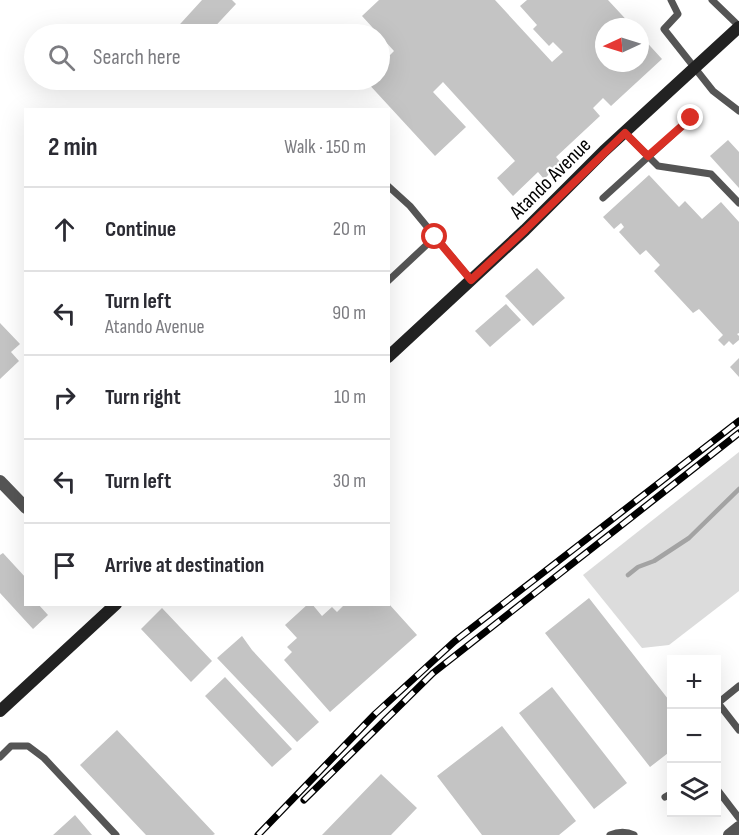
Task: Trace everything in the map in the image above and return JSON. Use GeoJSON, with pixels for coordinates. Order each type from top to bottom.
{"type":"FeatureCollection","features":[{"type":"Feature","properties":{"kind":"main road","name":"Atando Avenue"},"geometry":{"type":"LineString","coordinates":[[390,355],[739,27]]}},
{"type":"Feature","properties":{"kind":"main road"},"geometry":{"type":"LineString","coordinates":[[0,711],[113,606]]}},
{"type":"Feature","properties":{"kind":"street"},"geometry":{"type":"LineString","coordinates":[[0,481],[24,506]]}},
{"type":"Feature","properties":{"kind":"street"},"geometry":{"type":"LineString","coordinates":[[729,835],[739,827]]}},
{"type":"Feature","properties":{"kind":"lane"},"geometry":{"type":"LineString","coordinates":[[671,0],[678,14],[664,29],[713,91],[739,111]]}},
{"type":"Feature","properties":{"kind":"lane"},"geometry":{"type":"LineString","coordinates":[[712,0],[739,27]]}},
{"type":"Feature","properties":{"kind":"lane"},"geometry":{"type":"LineString","coordinates":[[603,198],[691,118]]}},
{"type":"Feature","properties":{"kind":"lane"},"geometry":{"type":"LineString","coordinates":[[625,133],[658,166],[711,174],[739,203]]}},
{"type":"Feature","properties":{"kind":"lane"},"geometry":{"type":"LineString","coordinates":[[390,188],[410,206],[471,280]]}},
{"type":"Feature","properties":{"kind":"lane"},"geometry":{"type":"LineString","coordinates":[[390,279],[435,237]]}},
{"type":"Feature","properties":{"kind":"lane"},"geometry":{"type":"LineString","coordinates":[[739,686],[718,703],[739,730]]}},
{"type":"Feature","properties":{"kind":"lane"},"geometry":{"type":"LineString","coordinates":[[1,754],[11,746],[28,746],[44,758],[116,835]]}},
{"type":"Feature","properties":{"kind":"lane"},"geometry":{"type":"LineString","coordinates":[[721,793],[739,818]]}},
{"type":"Feature","properties":{"kind":"lane"},"geometry":{"type":"LineString","coordinates":[[610,835],[620,832],[634,835]]}},
{"type":"Feature","properties":{"kind":"shaded area"},"geometry":{"type":"Polygon","coordinates":[[[739,452],[739,591],[669,645],[642,648],[583,575],[739,452]]]}},
{"type":"Feature","properties":{"kind":"building"},"geometry":{"type":"Polygon","coordinates":[[[202,0],[232,0],[236,4],[217,24],[180,24],[202,0]]]}},
{"type":"Feature","properties":{"kind":"building"},"geometry":{"type":"Polygon","coordinates":[[[379,0],[495,0],[552,62],[563,52],[553,42],[549,46],[533,29],[537,25],[520,6],[527,0],[608,0],[625,18],[595,18],[595,72],[648,72],[611,106],[603,98],[593,108],[600,116],[556,157],[561,163],[544,179],[538,172],[513,196],[497,178],[515,161],[443,82],[433,92],[466,127],[435,156],[374,90],[390,90],[390,55],[394,51],[390,47],[390,24],[369,24],[362,16],[379,0]]]}},
{"type":"Feature","properties":{"kind":"building"},"geometry":{"type":"Polygon","coordinates":[[[649,45],[662,59],[649,71],[649,45]]]}},
{"type":"Feature","properties":{"kind":"building"},"geometry":{"type":"Polygon","coordinates":[[[728,140],[739,152],[739,188],[710,156],[728,140]]]}},
{"type":"Feature","properties":{"kind":"building"},"geometry":{"type":"Polygon","coordinates":[[[649,175],[679,207],[685,201],[702,219],[721,202],[739,222],[739,333],[737,334],[739,340],[733,345],[729,341],[724,346],[718,340],[723,335],[699,309],[693,313],[654,271],[660,265],[646,250],[640,255],[619,232],[624,227],[621,223],[614,229],[603,217],[649,175]]]}},
{"type":"Feature","properties":{"kind":"building"},"geometry":{"type":"Polygon","coordinates":[[[537,268],[565,298],[533,326],[505,296],[537,268]]]}},
{"type":"Feature","properties":{"kind":"building"},"geometry":{"type":"Polygon","coordinates":[[[506,304],[521,320],[490,347],[475,331],[506,304]]]}},
{"type":"Feature","properties":{"kind":"building"},"geometry":{"type":"Polygon","coordinates":[[[0,323],[20,344],[11,352],[19,361],[0,379],[0,323]]]}},
{"type":"Feature","properties":{"kind":"building"},"geometry":{"type":"Polygon","coordinates":[[[739,358],[739,377],[730,367],[739,358]]]}},
{"type":"Feature","properties":{"kind":"building"},"geometry":{"type":"Polygon","coordinates":[[[3,553],[24,576],[24,606],[40,606],[48,615],[33,629],[0,593],[0,555],[3,553]]]}},
{"type":"Feature","properties":{"kind":"building"},"geometry":{"type":"Polygon","coordinates":[[[589,598],[667,698],[667,754],[650,767],[545,633],[589,598]]]}},
{"type":"Feature","properties":{"kind":"building"},"geometry":{"type":"Polygon","coordinates":[[[390,605],[417,635],[330,712],[284,660],[292,652],[287,647],[297,638],[285,625],[306,606],[314,606],[322,616],[332,607],[337,612],[343,606],[390,605]]]}},
{"type":"Feature","properties":{"kind":"building"},"geometry":{"type":"Polygon","coordinates":[[[162,608],[212,661],[191,682],[141,629],[162,608]]]}},
{"type":"Feature","properties":{"kind":"building"},"geometry":{"type":"Polygon","coordinates":[[[242,636],[252,650],[319,722],[297,742],[217,658],[242,636]]]}},
{"type":"Feature","properties":{"kind":"building"},"geometry":{"type":"Polygon","coordinates":[[[225,677],[292,749],[272,767],[205,696],[225,677]]]}},
{"type":"Feature","properties":{"kind":"building"},"geometry":{"type":"Polygon","coordinates":[[[552,687],[627,783],[594,809],[519,713],[552,687]]]}},
{"type":"Feature","properties":{"kind":"building"},"geometry":{"type":"Polygon","coordinates":[[[502,726],[576,821],[559,835],[482,835],[437,776],[502,726]]]}},
{"type":"Feature","properties":{"kind":"building"},"geometry":{"type":"Polygon","coordinates":[[[117,730],[215,834],[146,835],[80,765],[117,730]]]}},
{"type":"Feature","properties":{"kind":"building"},"geometry":{"type":"Polygon","coordinates":[[[381,774],[417,808],[391,835],[322,835],[381,774]]]}},
{"type":"Feature","properties":{"kind":"building"},"geometry":{"type":"Polygon","coordinates":[[[75,815],[92,835],[53,835],[75,815]]]}},
{"type":"Feature","properties":{"kind":"waterway"},"geometry":{"type":"LineString","coordinates":[[628,575],[689,538],[739,489]]}},
{"type":"Feature","properties":{"kind":"railway"},"geometry":{"type":"LineString","coordinates":[[258,835],[375,714],[455,641],[739,421]]}},
{"type":"Feature","properties":{"kind":"railway"},"geometry":{"type":"LineString","coordinates":[[304,800],[433,673],[739,433]]}},
{"type":"Feature","properties":{"kind":"route"},"geometry":{"type":"LineString","coordinates":[[435,237],[471,280],[625,133],[648,156],[691,118]]}}]}
